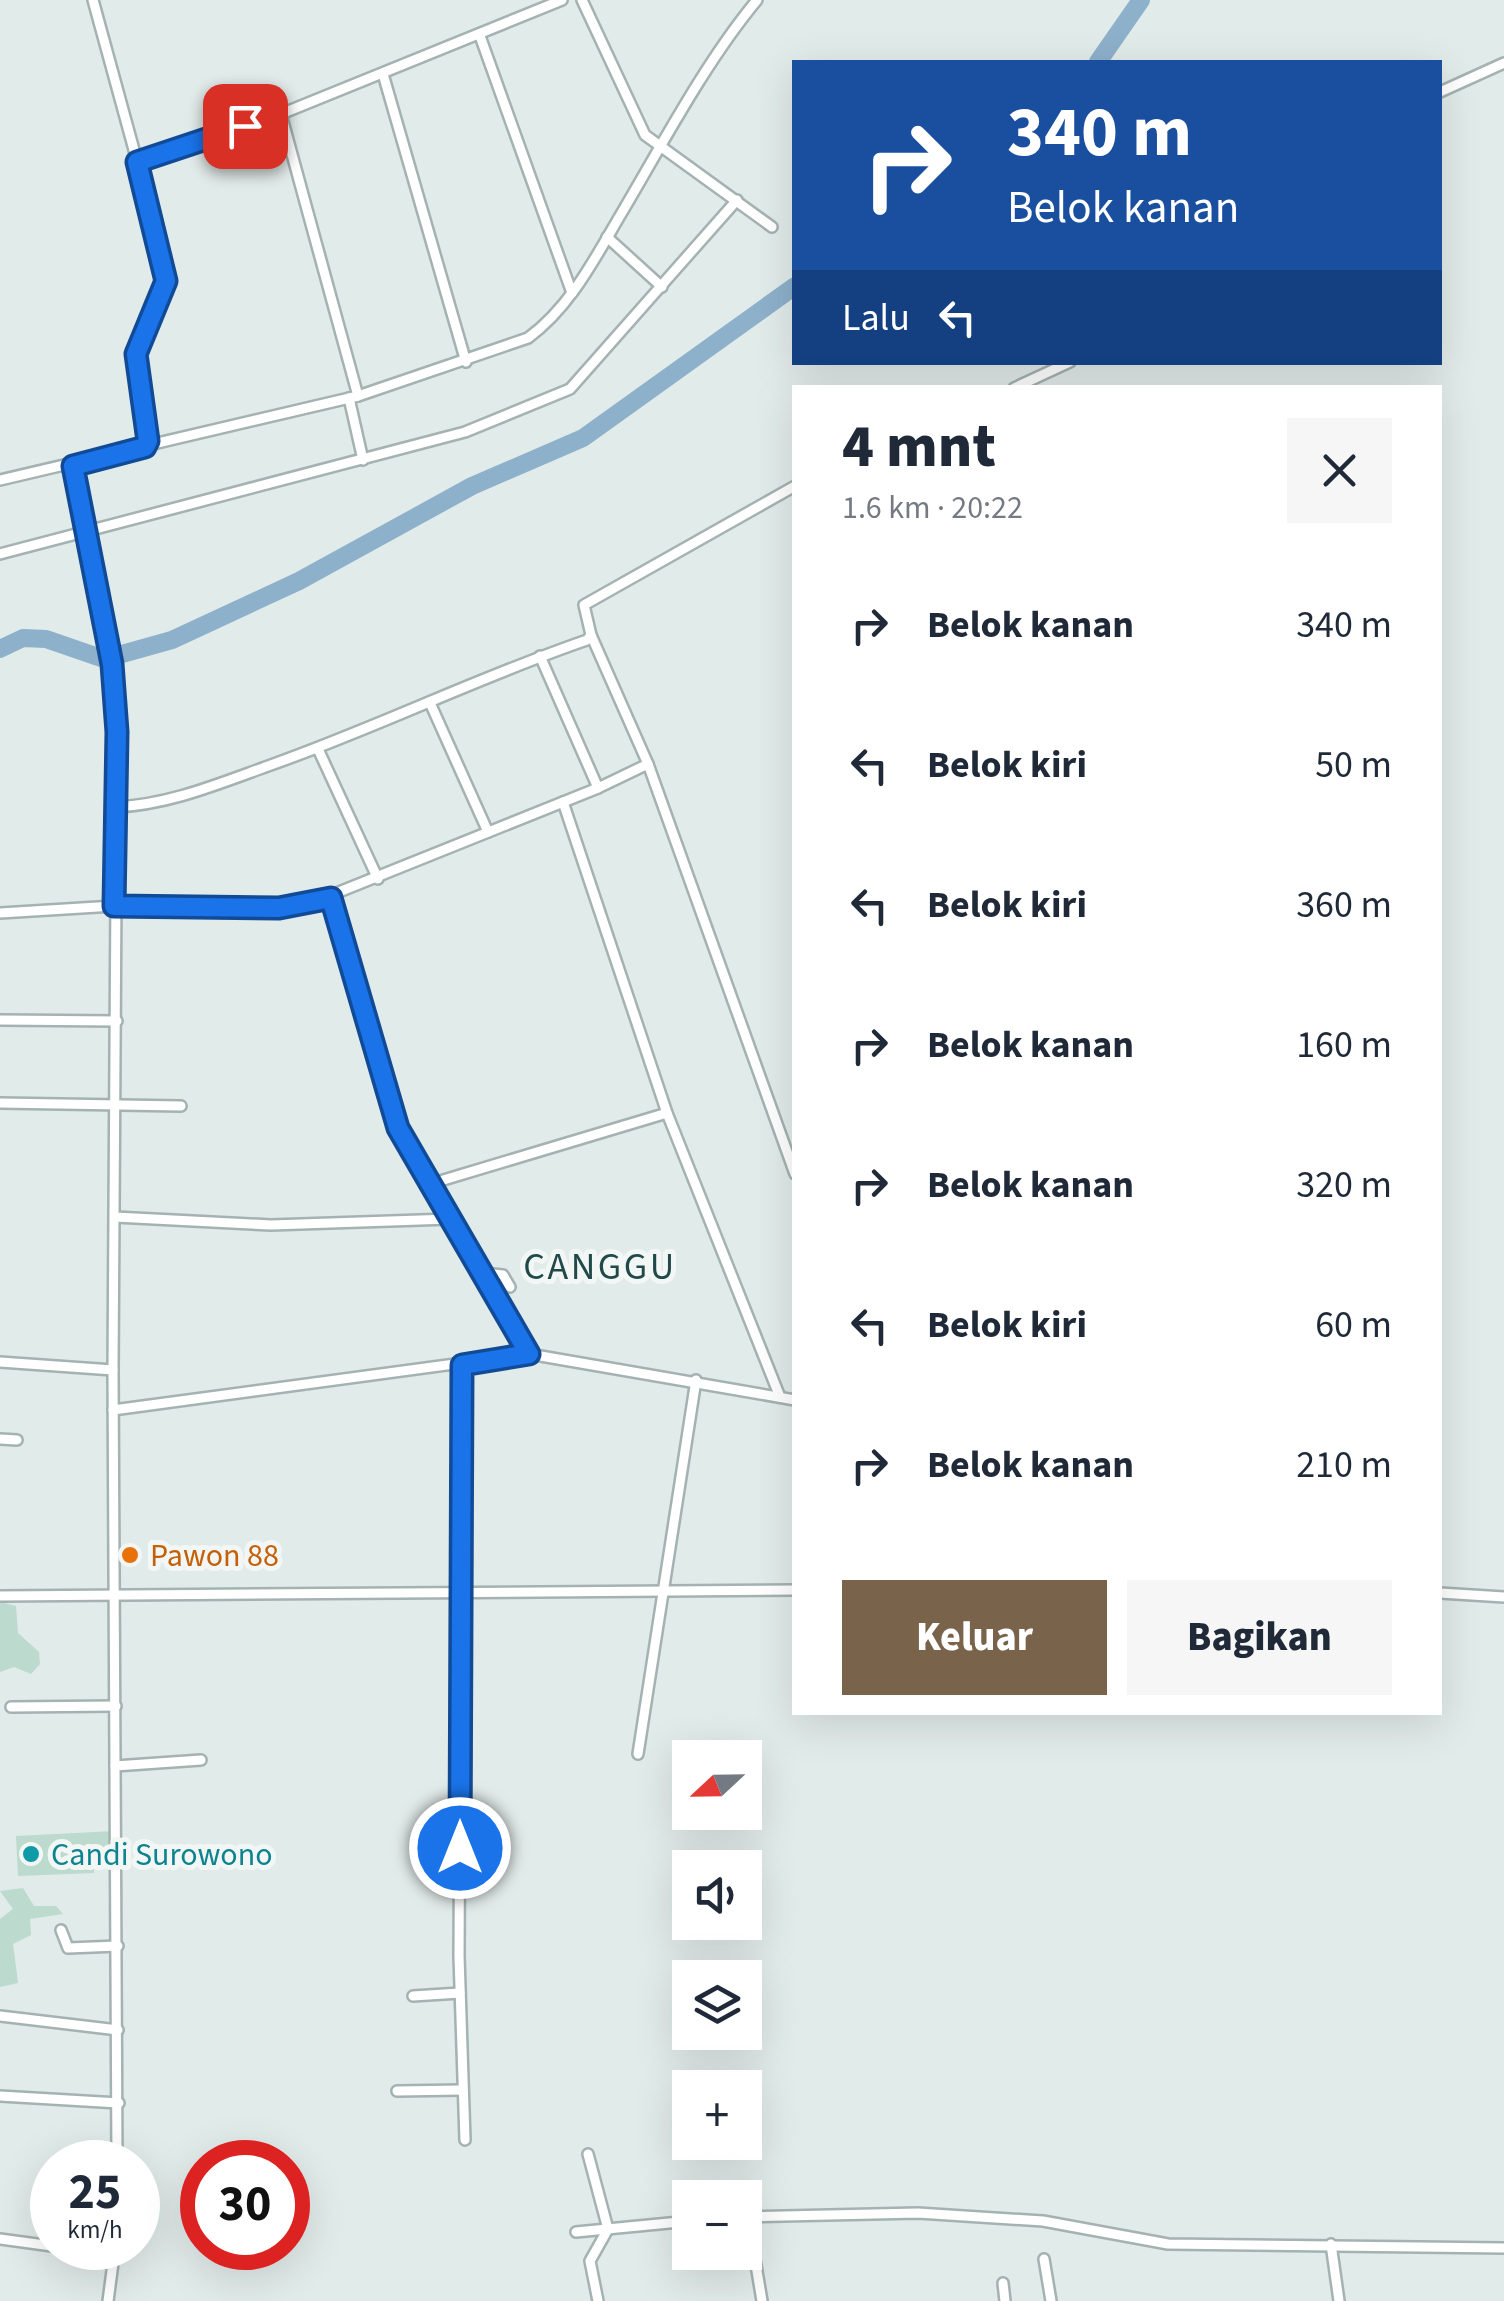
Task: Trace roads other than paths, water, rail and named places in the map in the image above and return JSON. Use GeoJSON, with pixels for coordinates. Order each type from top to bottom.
{"type":"FeatureCollection","features":[{"type":"Feature","properties":{"kind":"street"},"geometry":{"type":"LineString","coordinates":[[93,0],[166,281],[136,354],[148,436],[145,447]]}},
{"type":"Feature","properties":{"kind":"street"},"geometry":{"type":"LineString","coordinates":[[137,162],[281,114],[562,0]]}},
{"type":"Feature","properties":{"kind":"street"},"geometry":{"type":"LineString","coordinates":[[582,0],[639,126],[660,148],[772,226]]}},
{"type":"Feature","properties":{"kind":"street"},"geometry":{"type":"LineString","coordinates":[[0,480],[73,466],[353,397],[528,338],[548,323],[572,293],[660,148],[757,0]]}},
{"type":"Feature","properties":{"kind":"street"},"geometry":{"type":"LineString","coordinates":[[480,36],[572,293]]}},
{"type":"Feature","properties":{"kind":"street"},"geometry":{"type":"LineString","coordinates":[[1442,91],[1504,64]]}},
{"type":"Feature","properties":{"kind":"street"},"geometry":{"type":"LineString","coordinates":[[383,74],[466,362]]}},
{"type":"Feature","properties":{"kind":"street"},"geometry":{"type":"LineString","coordinates":[[281,114],[353,397],[363,460]]}},
{"type":"Feature","properties":{"kind":"street"},"geometry":{"type":"LineString","coordinates":[[0,554],[465,432],[553,399],[570,389],[737,200]]}},
{"type":"Feature","properties":{"kind":"street"},"geometry":{"type":"LineString","coordinates":[[607,237],[662,287]]}},
{"type":"Feature","properties":{"kind":"street"},"geometry":{"type":"LineString","coordinates":[[1020,385],[1064,365]]}},
{"type":"Feature","properties":{"kind":"street"},"geometry":{"type":"LineString","coordinates":[[73,466],[112,664],[117,732],[113,1597],[117,2140]]}},
{"type":"Feature","properties":{"kind":"street"},"geometry":{"type":"LineString","coordinates":[[792,488],[584,605],[591,635],[648,764],[792,1166]]}},
{"type":"Feature","properties":{"kind":"street"},"geometry":{"type":"LineString","coordinates":[[114,807],[143,806],[203,790],[431,705],[591,635]]}},
{"type":"Feature","properties":{"kind":"street"},"geometry":{"type":"LineString","coordinates":[[540,656],[598,788]]}},
{"type":"Feature","properties":{"kind":"street"},"geometry":{"type":"LineString","coordinates":[[431,705],[488,832]]}},
{"type":"Feature","properties":{"kind":"street"},"geometry":{"type":"LineString","coordinates":[[318,748],[378,879]]}},
{"type":"Feature","properties":{"kind":"street"},"geometry":{"type":"LineString","coordinates":[[0,913],[114,906],[279,908],[331,898],[648,764]]}},
{"type":"Feature","properties":{"kind":"street"},"geometry":{"type":"LineString","coordinates":[[563,802],[667,1112],[780,1396]]}},
{"type":"Feature","properties":{"kind":"street"},"geometry":{"type":"LineString","coordinates":[[331,898],[398,1128],[529,1354]]}},
{"type":"Feature","properties":{"kind":"street"},"geometry":{"type":"LineString","coordinates":[[0,1020],[117,1021]]}},
{"type":"Feature","properties":{"kind":"street"},"geometry":{"type":"LineString","coordinates":[[0,1102],[181,1106]]}},
{"type":"Feature","properties":{"kind":"street"},"geometry":{"type":"LineString","coordinates":[[430,1184],[667,1112]]}},
{"type":"Feature","properties":{"kind":"street"},"geometry":{"type":"LineString","coordinates":[[115,1218],[271,1225],[450,1219]]}},
{"type":"Feature","properties":{"kind":"street"},"geometry":{"type":"LineString","coordinates":[[482,1273],[500,1274],[510,1287]]}},
{"type":"Feature","properties":{"kind":"street"},"geometry":{"type":"LineString","coordinates":[[113,1410],[529,1354],[792,1399]]}},
{"type":"Feature","properties":{"kind":"street"},"geometry":{"type":"LineString","coordinates":[[0,1362],[113,1370]]}},
{"type":"Feature","properties":{"kind":"street"},"geometry":{"type":"LineString","coordinates":[[462,1365],[460,1992],[465,2140]]}},
{"type":"Feature","properties":{"kind":"street"},"geometry":{"type":"LineString","coordinates":[[638,1754],[696,1380]]}},
{"type":"Feature","properties":{"kind":"street"},"geometry":{"type":"LineString","coordinates":[[0,1439],[17,1440]]}},
{"type":"Feature","properties":{"kind":"street"},"geometry":{"type":"LineString","coordinates":[[0,1596],[792,1590]]}},
{"type":"Feature","properties":{"kind":"street"},"geometry":{"type":"LineString","coordinates":[[1442,1593],[1504,1597]]}},
{"type":"Feature","properties":{"kind":"street"},"geometry":{"type":"LineString","coordinates":[[11,1707],[116,1706]]}},
{"type":"Feature","properties":{"kind":"street"},"geometry":{"type":"LineString","coordinates":[[115,1766],[200,1760]]}},
{"type":"Feature","properties":{"kind":"street"},"geometry":{"type":"LineString","coordinates":[[62,1930],[68,1948],[118,1946]]}},
{"type":"Feature","properties":{"kind":"street"},"geometry":{"type":"LineString","coordinates":[[413,1996],[460,1992]]}},
{"type":"Feature","properties":{"kind":"street"},"geometry":{"type":"LineString","coordinates":[[0,2016],[118,2030]]}},
{"type":"Feature","properties":{"kind":"street"},"geometry":{"type":"LineString","coordinates":[[397,2091],[462,2090]]}},
{"type":"Feature","properties":{"kind":"street"},"geometry":{"type":"LineString","coordinates":[[0,2096],[118,2103]]}},
{"type":"Feature","properties":{"kind":"street"},"geometry":{"type":"LineString","coordinates":[[588,2154],[608,2229],[590,2260],[598,2301]]}},
{"type":"Feature","properties":{"kind":"street"},"geometry":{"type":"LineString","coordinates":[[762,2217],[918,2212],[1043,2221],[1168,2244],[1504,2248]]}},
{"type":"Feature","properties":{"kind":"street"},"geometry":{"type":"LineString","coordinates":[[576,2232],[672,2223]]}},
{"type":"Feature","properties":{"kind":"street"},"geometry":{"type":"LineString","coordinates":[[0,2240],[30,2243]]}},
{"type":"Feature","properties":{"kind":"street"},"geometry":{"type":"LineString","coordinates":[[1331,2244],[1339,2301]]}},
{"type":"Feature","properties":{"kind":"street"},"geometry":{"type":"LineString","coordinates":[[1044,2259],[1050,2301]]}},
{"type":"Feature","properties":{"kind":"street"},"geometry":{"type":"LineString","coordinates":[[108,2301],[112,2270]]}},
{"type":"Feature","properties":{"kind":"street"},"geometry":{"type":"LineString","coordinates":[[756,2270],[762,2301]]}},
{"type":"Feature","properties":{"kind":"street"},"geometry":{"type":"LineString","coordinates":[[1003,2283],[1005,2301]]}},
{"type":"Feature","properties":{"kind":"waterway"},"geometry":{"type":"LineString","coordinates":[[1099,60],[1141,0]]}},
{"type":"Feature","properties":{"kind":"waterway"},"geometry":{"type":"LineString","coordinates":[[0,649],[23,638],[46,639],[104,659],[172,640],[299,581],[472,486],[583,438],[792,288]]}},
{"type":"Feature","properties":{"kind":"place","name":"Pawon 88"},"geometry":{"type":"Point","coordinates":[130,1555]}},
{"type":"Feature","properties":{"kind":"place","name":"Candi Surowono"},"geometry":{"type":"Point","coordinates":[31,1854]}},
{"type":"Feature","properties":{"kind":"district","name":"CANGGU"},"geometry":{"type":"Point","coordinates":[600,1266]}}]}
